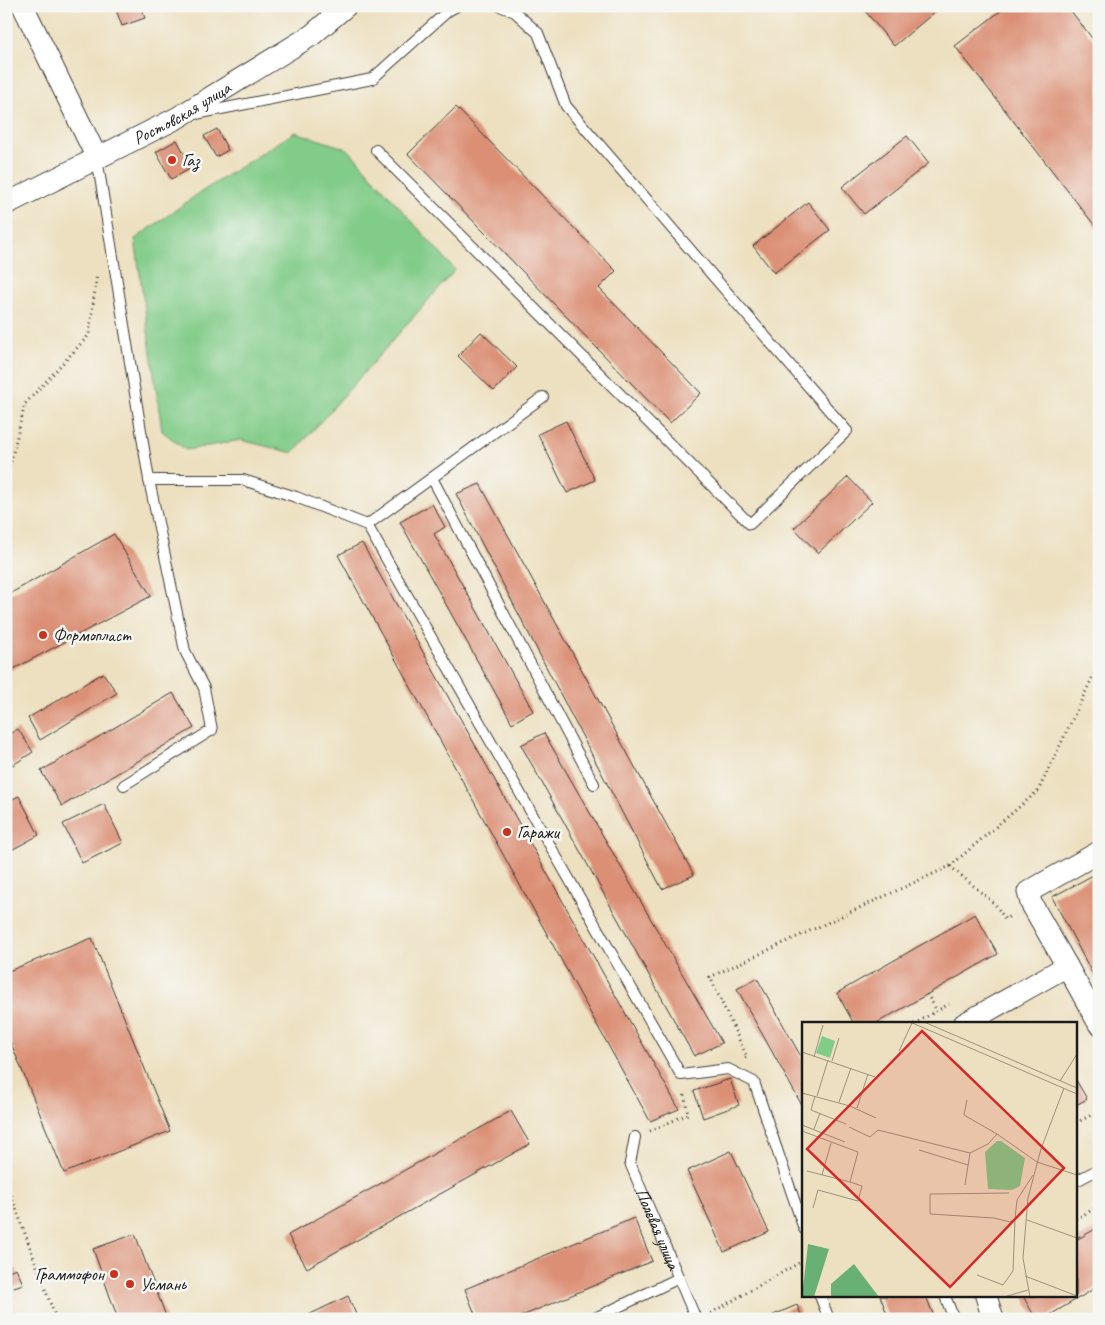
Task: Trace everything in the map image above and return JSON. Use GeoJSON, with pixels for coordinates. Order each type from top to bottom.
{"type":"FeatureCollection","features":[{"type":"Feature","properties":{"kind":"street"},"geometry":{"type":"LineString","coordinates":[[23,6],[97,158]]}},
{"type":"Feature","properties":{"kind":"street","name":"Ростовская улица"},"geometry":{"type":"LineString","coordinates":[[6,204],[177,118],[312,35],[346,6]]}},
{"type":"Feature","properties":{"kind":"street"},"geometry":{"type":"LineString","coordinates":[[1099,852],[1028,892],[1031,903],[1099,1024]]}},
{"type":"Feature","properties":{"kind":"street"},"geometry":{"type":"LineString","coordinates":[[968,1022],[1067,966]]}},
{"type":"Feature","properties":{"kind":"street"},"geometry":{"type":"LineString","coordinates":[[987,1298],[993,1319]]}},
{"type":"Feature","properties":{"kind":"lane"},"geometry":{"type":"LineString","coordinates":[[177,118],[372,79],[448,11],[457,6]]}},
{"type":"Feature","properties":{"kind":"lane"},"geometry":{"type":"LineString","coordinates":[[376,150],[750,524],[847,431],[566,106],[538,34],[515,12],[500,6]]}},
{"type":"Feature","properties":{"kind":"lane"},"geometry":{"type":"LineString","coordinates":[[97,158],[149,480],[185,651],[204,688],[212,730],[124,785]]}},
{"type":"Feature","properties":{"kind":"lane"},"geometry":{"type":"LineString","coordinates":[[367,526],[543,397]]}},
{"type":"Feature","properties":{"kind":"lane"},"geometry":{"type":"LineString","coordinates":[[432,478],[594,784]]}},
{"type":"Feature","properties":{"kind":"lane"},"geometry":{"type":"LineString","coordinates":[[149,480],[243,480],[296,497],[367,526],[681,1075],[728,1069],[754,1082],[802,1224]]}},
{"type":"Feature","properties":{"kind":"lane","name":"Полевая улица"},"geometry":{"type":"LineString","coordinates":[[635,1137],[630,1163],[696,1319]]}},
{"type":"Feature","properties":{"kind":"lane"},"geometry":{"type":"LineString","coordinates":[[1078,1180],[1099,1169]]}},
{"type":"Feature","properties":{"kind":"lane"},"geometry":{"type":"LineString","coordinates":[[593,1319],[679,1278]]}},
{"type":"Feature","properties":{"kind":"lane"},"geometry":{"type":"LineString","coordinates":[[821,1298],[829,1319]]}},
{"type":"Feature","properties":{"kind":"lane"},"geometry":{"type":"LineString","coordinates":[[946,1298],[954,1319]]}},
{"type":"Feature","properties":{"kind":"path"},"geometry":{"type":"LineString","coordinates":[[6,481],[25,404],[89,335],[98,268]]}},
{"type":"Feature","properties":{"kind":"path"},"geometry":{"type":"LineString","coordinates":[[728,1069],[747,1057],[710,977],[950,866],[1038,791],[1099,664]]}},
{"type":"Feature","properties":{"kind":"path"},"geometry":{"type":"LineString","coordinates":[[950,866],[995,904]]}},
{"type":"Feature","properties":{"kind":"path"},"geometry":{"type":"LineString","coordinates":[[927,994],[937,1011]]}},
{"type":"Feature","properties":{"kind":"path"},"geometry":{"type":"LineString","coordinates":[[635,1137],[688,1114],[681,1075]]}},
{"type":"Feature","properties":{"kind":"path"},"geometry":{"type":"LineString","coordinates":[[1078,1122],[1093,1114]]}},
{"type":"Feature","properties":{"kind":"path"},"geometry":{"type":"LineString","coordinates":[[6,1181],[56,1319]]}},
{"type":"Feature","properties":{"kind":"path"},"geometry":{"type":"LineString","coordinates":[[1078,1218],[1099,1206]]}},
{"type":"Feature","properties":{"kind":"path"},"geometry":{"type":"LineString","coordinates":[[710,1314],[802,1261]]}},
{"type":"Feature","properties":{"kind":"green space"},"geometry":{"type":"Polygon","coordinates":[[[295,132],[348,149],[455,270],[293,453],[241,440],[186,450],[162,431],[135,239],[198,194],[295,132]]]}},
{"type":"Feature","properties":{"kind":"building"},"geometry":{"type":"Polygon","coordinates":[[[107,6],[140,6],[145,18],[122,26],[115,7],[108,10],[107,6]]]}},
{"type":"Feature","properties":{"kind":"building"},"geometry":{"type":"Polygon","coordinates":[[[861,6],[942,6],[894,46],[861,6]]]}},
{"type":"Feature","properties":{"kind":"building"},"geometry":{"type":"Polygon","coordinates":[[[1007,6],[1067,6],[1099,47],[1099,231],[955,46],[1007,6]]]}},
{"type":"Feature","properties":{"kind":"building"},"geometry":{"type":"Polygon","coordinates":[[[456,107],[616,271],[599,288],[701,393],[670,423],[408,154],[456,107]]]}},
{"type":"Feature","properties":{"kind":"building"},"geometry":{"type":"Polygon","coordinates":[[[217,129],[228,150],[216,157],[204,136],[217,129]]]}},
{"type":"Feature","properties":{"kind":"building"},"geometry":{"type":"Polygon","coordinates":[[[907,136],[929,163],[864,214],[842,187],[907,136]]]}},
{"type":"Feature","properties":{"kind":"building"},"geometry":{"type":"Polygon","coordinates":[[[177,140],[192,168],[171,179],[156,152],[177,140]]]}},
{"type":"Feature","properties":{"kind":"building"},"geometry":{"type":"Polygon","coordinates":[[[808,202],[830,230],[774,273],[753,246],[808,202]]]}},
{"type":"Feature","properties":{"kind":"building"},"geometry":{"type":"Polygon","coordinates":[[[481,332],[517,367],[494,391],[458,356],[481,332]]]}},
{"type":"Feature","properties":{"kind":"building"},"geometry":{"type":"Polygon","coordinates":[[[566,421],[595,480],[567,493],[538,434],[566,421]]]}},
{"type":"Feature","properties":{"kind":"building"},"geometry":{"type":"Polygon","coordinates":[[[848,477],[872,502],[818,553],[794,528],[848,477]]]}},
{"type":"Feature","properties":{"kind":"building"},"geometry":{"type":"Polygon","coordinates":[[[480,484],[694,875],[662,889],[456,494],[480,484]]]}},
{"type":"Feature","properties":{"kind":"building"},"geometry":{"type":"Polygon","coordinates":[[[432,504],[445,527],[434,534],[533,711],[512,723],[400,522],[432,504]]]}},
{"type":"Feature","properties":{"kind":"building","name":"Формопласт"},"geometry":{"type":"Polygon","coordinates":[[[114,534],[151,596],[6,673],[6,596],[114,534]]]}},
{"type":"Feature","properties":{"kind":"building","name":"Гаражи"},"geometry":{"type":"Polygon","coordinates":[[[362,543],[679,1109],[650,1121],[338,555],[362,543]]]}},
{"type":"Feature","properties":{"kind":"building"},"geometry":{"type":"Polygon","coordinates":[[[103,673],[117,693],[40,740],[28,718],[103,673]]]}},
{"type":"Feature","properties":{"kind":"building"},"geometry":{"type":"Polygon","coordinates":[[[173,693],[194,728],[62,806],[41,771],[173,693]]]}},
{"type":"Feature","properties":{"kind":"building"},"geometry":{"type":"Polygon","coordinates":[[[18,729],[33,752],[13,765],[6,755],[6,736],[18,729]]]}},
{"type":"Feature","properties":{"kind":"building","name":"Гаражи"},"geometry":{"type":"Polygon","coordinates":[[[544,733],[722,1043],[694,1056],[521,745],[544,733]]]}},
{"type":"Feature","properties":{"kind":"building"},"geometry":{"type":"Polygon","coordinates":[[[19,796],[39,835],[6,853],[6,802],[19,796]]]}},
{"type":"Feature","properties":{"kind":"building"},"geometry":{"type":"Polygon","coordinates":[[[104,804],[123,843],[82,863],[63,824],[104,804]]]}},
{"type":"Feature","properties":{"kind":"building"},"geometry":{"type":"Polygon","coordinates":[[[1099,872],[1099,986],[1052,897],[1099,872]]]}},
{"type":"Feature","properties":{"kind":"building"},"geometry":{"type":"Polygon","coordinates":[[[975,914],[998,954],[879,1022],[853,1022],[837,993],[975,914]]]}},
{"type":"Feature","properties":{"kind":"building"},"geometry":{"type":"Polygon","coordinates":[[[92,938],[170,1131],[64,1173],[6,1031],[6,972],[92,938]]]}},
{"type":"Feature","properties":{"kind":"building"},"geometry":{"type":"Polygon","coordinates":[[[757,978],[802,1058],[802,1105],[737,989],[757,978]]]}},
{"type":"Feature","properties":{"kind":"building"},"geometry":{"type":"Polygon","coordinates":[[[730,1079],[739,1105],[703,1118],[694,1091],[730,1079]]]}},
{"type":"Feature","properties":{"kind":"building"},"geometry":{"type":"Polygon","coordinates":[[[1078,1083],[1087,1099],[1078,1104],[1078,1083]]]}},
{"type":"Feature","properties":{"kind":"building"},"geometry":{"type":"Polygon","coordinates":[[[511,1111],[530,1144],[307,1268],[288,1235],[511,1111]]]}},
{"type":"Feature","properties":{"kind":"building"},"geometry":{"type":"Polygon","coordinates":[[[731,1151],[769,1232],[724,1252],[687,1171],[731,1151]]]}},
{"type":"Feature","properties":{"kind":"building"},"geometry":{"type":"Polygon","coordinates":[[[634,1218],[652,1261],[515,1319],[477,1319],[465,1289],[634,1218]]]}},
{"type":"Feature","properties":{"kind":"building"},"geometry":{"type":"Polygon","coordinates":[[[1099,1227],[1099,1286],[1043,1319],[1036,1319],[1024,1298],[1078,1298],[1078,1239],[1099,1227]]]}},
{"type":"Feature","properties":{"kind":"building","name":"Усмань"},"geometry":{"type":"Polygon","coordinates":[[[135,1234],[167,1319],[118,1319],[93,1249],[135,1234]]]}},
{"type":"Feature","properties":{"kind":"building"},"geometry":{"type":"Polygon","coordinates":[[[16,1268],[23,1284],[8,1289],[6,1272],[16,1268]]]}},
{"type":"Feature","properties":{"kind":"building"},"geometry":{"type":"Polygon","coordinates":[[[348,1296],[358,1319],[300,1319],[348,1296]]]}},
{"type":"Feature","properties":{"kind":"building"},"geometry":{"type":"Polygon","coordinates":[[[881,1298],[927,1298],[935,1319],[889,1319],[881,1298]]]}},
{"type":"Feature","properties":{"kind":"building"},"geometry":{"type":"Polygon","coordinates":[[[797,1305],[803,1319],[764,1319],[797,1305]]]}},
{"type":"Feature","properties":{"kind":"place","name":"Газ"},"geometry":{"type":"Point","coordinates":[172,160]}},
{"type":"Feature","properties":{"kind":"place","name":"Формопласт"},"geometry":{"type":"Point","coordinates":[43,635]}},
{"type":"Feature","properties":{"kind":"place","name":"Гаражи"},"geometry":{"type":"Point","coordinates":[507,832]}},
{"type":"Feature","properties":{"kind":"place","name":"Граммофон"},"geometry":{"type":"Point","coordinates":[114,1274]}},
{"type":"Feature","properties":{"kind":"place","name":"Усмань"},"geometry":{"type":"Point","coordinates":[130,1284]}}]}
